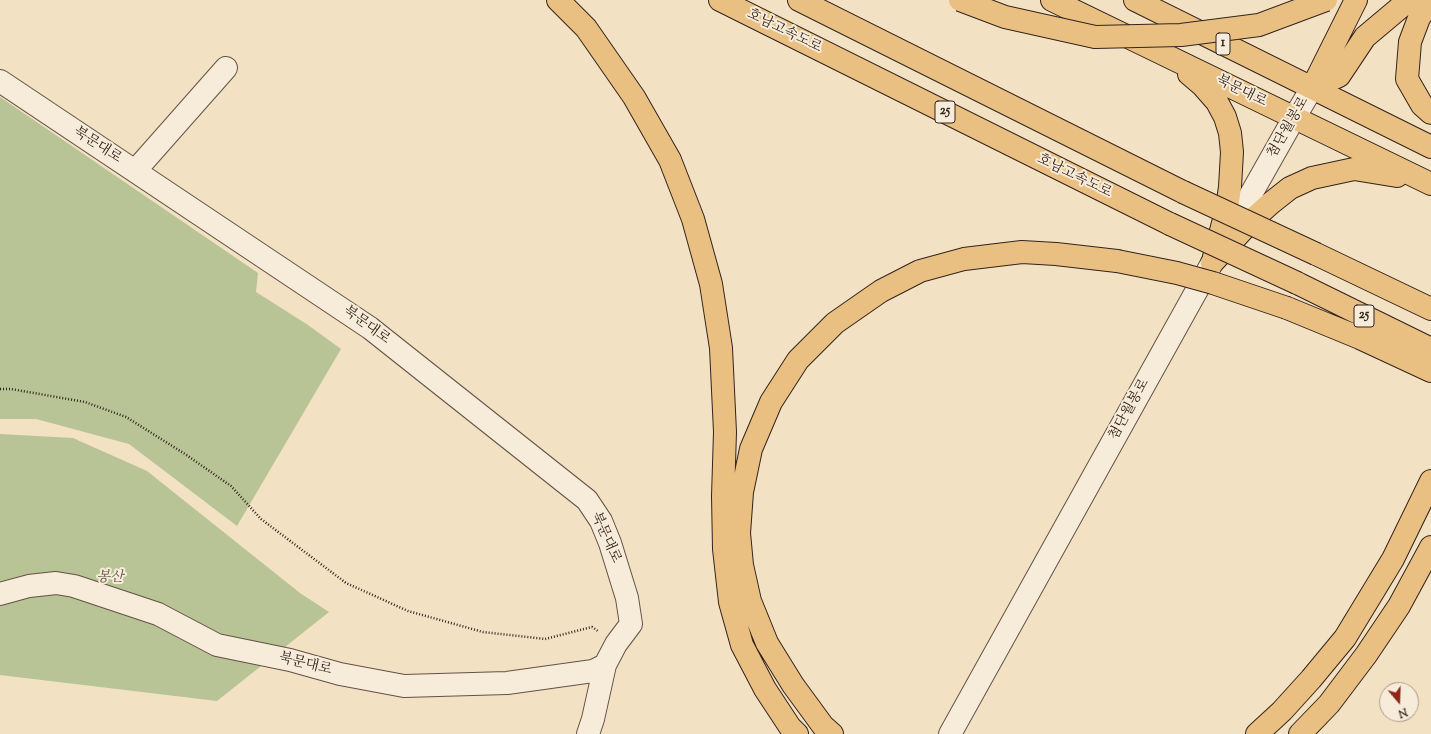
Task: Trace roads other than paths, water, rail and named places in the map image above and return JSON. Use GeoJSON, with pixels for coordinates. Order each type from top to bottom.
{"type":"FeatureCollection","features":[{"type":"Feature","properties":{"kind":"main road"},"geometry":{"type":"LineString","coordinates":[[558,0],[586,28],[634,96],[670,160],[693,219],[711,284],[721,348],[725,432],[723,496],[724,549],[730,602],[742,645],[765,689],[790,727],[797,734]]}},
{"type":"Feature","properties":{"kind":"main road","name":"호남고속도로"},"geometry":{"type":"LineString","coordinates":[[720,0],[1170,224],[1297,283],[1431,349]]}},
{"type":"Feature","properties":{"kind":"main road","name":"25"},"geometry":{"type":"LineString","coordinates":[[799,0],[1183,192],[1431,309]]}},
{"type":"Feature","properties":{"kind":"main road"},"geometry":{"type":"LineString","coordinates":[[960,0],[1005,17],[1095,36],[1181,35],[1259,25],[1326,0]]}},
{"type":"Feature","properties":{"kind":"main road","name":"북문대로"},"geometry":{"type":"LineString","coordinates":[[1052,0],[1431,185]]}},
{"type":"Feature","properties":{"kind":"main road","name":"1"},"geometry":{"type":"LineString","coordinates":[[1135,0],[1431,147]]}},
{"type":"Feature","properties":{"kind":"main road"},"geometry":{"type":"LineString","coordinates":[[1312,88],[1356,0]]}},
{"type":"Feature","properties":{"kind":"main road"},"geometry":{"type":"LineString","coordinates":[[1312,88],[1339,76],[1365,37],[1409,0]]}},
{"type":"Feature","properties":{"kind":"main road"},"geometry":{"type":"LineString","coordinates":[[1431,1],[1419,18],[1410,42],[1407,79],[1422,105],[1431,113]]}},
{"type":"Feature","properties":{"kind":"main road"},"geometry":{"type":"LineString","coordinates":[[1155,50],[1187,72],[1203,86],[1225,117],[1230,133],[1232,152],[1228,201],[1212,263]]}},
{"type":"Feature","properties":{"kind":"main road"},"geometry":{"type":"LineString","coordinates":[[1212,263],[1251,221],[1271,203],[1290,188],[1312,178],[1354,169],[1394,175],[1431,185]]}},
{"type":"Feature","properties":{"kind":"main road"},"geometry":{"type":"LineString","coordinates":[[832,734],[823,726],[793,685],[766,643],[750,601],[742,565],[739,533],[742,492],[751,449],[771,402],[798,360],[834,323],[881,291],[920,271],[964,259],[1022,252],[1056,254],[1117,261],[1178,273],[1286,308],[1360,338],[1431,370]]}},
{"type":"Feature","properties":{"kind":"main road"},"geometry":{"type":"LineString","coordinates":[[1257,734],[1287,706],[1345,638],[1393,559],[1431,481]]}},
{"type":"Feature","properties":{"kind":"main road"},"geometry":{"type":"LineString","coordinates":[[1300,734],[1329,704],[1366,655],[1399,606],[1431,547]]}},
{"type":"Feature","properties":{"kind":"street"},"geometry":{"type":"LineString","coordinates":[[135,171],[226,68]]}},
{"type":"Feature","properties":{"kind":"street","name":"북문대로"},"geometry":{"type":"LineString","coordinates":[[0,81],[370,328],[587,500],[601,521],[610,544],[627,598],[632,624],[616,644],[605,665],[592,671],[507,683],[404,686],[340,674],[290,660],[217,645],[158,614],[74,586],[56,583],[29,586],[0,594]]}},
{"type":"Feature","properties":{"kind":"street","name":"첨단월봉로"},"geometry":{"type":"LineString","coordinates":[[950,734],[1212,263],[1312,88]]}},
{"type":"Feature","properties":{"kind":"street"},"geometry":{"type":"LineString","coordinates":[[588,734],[593,719],[605,665]]}},
{"type":"Feature","properties":{"kind":"park label","name":"봉산"},"geometry":{"type":"Point","coordinates":[110,579]}}]}
